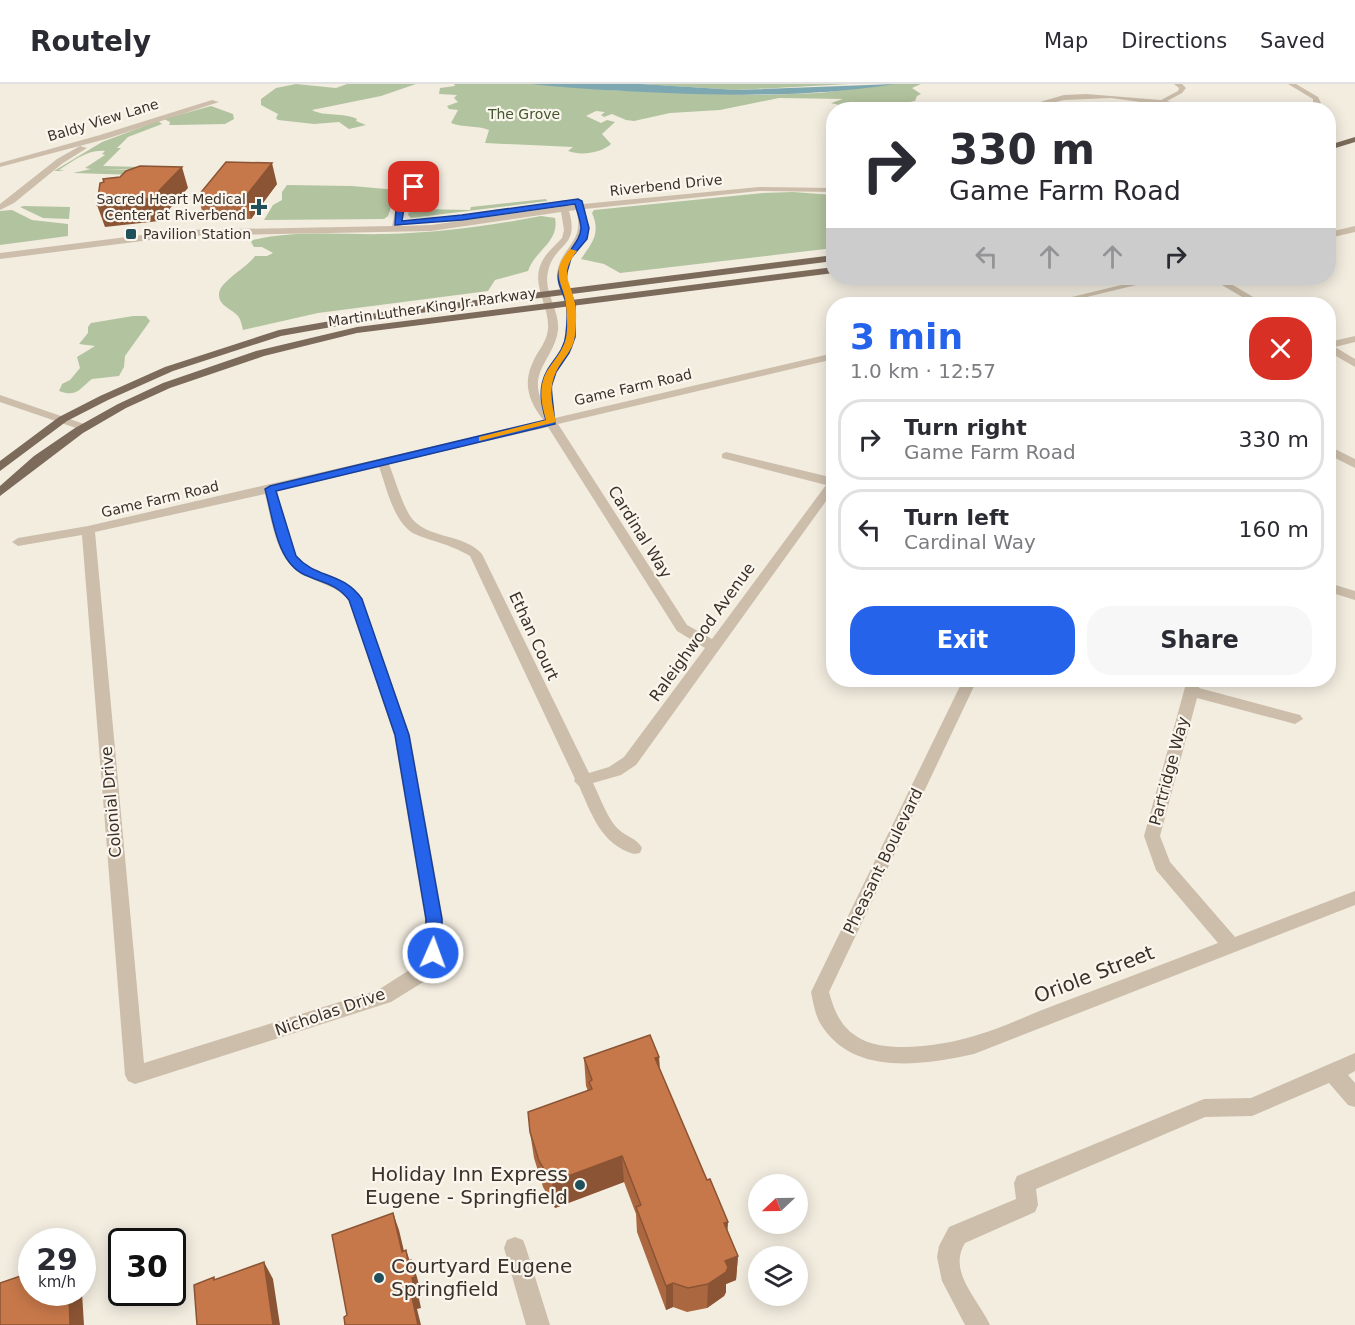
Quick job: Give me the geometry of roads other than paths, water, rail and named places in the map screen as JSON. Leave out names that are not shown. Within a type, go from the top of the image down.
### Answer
[{"type":"main road","points":[[1336,137],[1355,130]]},
{"type":"main road","points":[[1336,146],[1355,139]]},
{"type":"main road","name":"Martin Luther King Jr. Parkway","points":[[0,467],[63,419],[170,369],[279,333],[388,314],[826,259]]},
{"type":"main road","name":"Martin Luther King Jr. Parkway","points":[[0,492],[17,476],[83,427],[136,398],[222,363],[289,344],[357,330],[826,271]]},
{"type":"street","points":[[1164,100],[1180,92],[1183,88],[1177,84]]},
{"type":"street","points":[[1294,84],[1316,98],[1317,102]]},
{"type":"street","points":[[1040,102],[1053,97],[1092,93],[1139,96],[1170,102]]},
{"type":"street","name":"Baldy View Lane","points":[[1,164],[103,137],[215,102]]},
{"type":"street","points":[[0,207],[11,201],[60,161],[103,137]]},
{"type":"street","name":"Riverbend Drive","points":[[0,256],[182,233],[397,226],[755,184],[826,185]]},
{"type":"street","points":[[397,226],[400,208],[414,187]]},
{"type":"street","name":"Riverbend Drive","points":[[579,204],[759,189],[826,189]]},
{"type":"street","name":"Cardinal Way","points":[[551,422],[546,402],[546,387],[551,372],[565,353],[570,337],[571,304],[561,280],[567,258],[583,239],[585,228],[579,204]]},
{"type":"street","name":"Cardinal Way","points":[[564,206],[570,231],[566,239],[545,262],[542,274],[544,294],[554,322],[552,340],[531,375],[531,392],[537,405],[551,422],[681,628],[713,646]]},
{"type":"street","name":"Riverbend Drive","points":[[0,250],[157,228],[397,226]]},
{"type":"street","points":[[1336,233],[1355,229]]},
{"type":"street","points":[[1093,297],[1135,285]]},
{"type":"street","points":[[1227,285],[1248,297]]},
{"type":"street","points":[[1336,344],[1355,339]]},
{"type":"street","points":[[1336,351],[1355,363]]},
{"type":"street","name":"Game Farm Road","points":[[18,542],[88,530],[270,489],[826,358]]},
{"type":"street","points":[[0,398],[83,427]]},
{"type":"street","points":[[1336,454],[1355,464]]},
{"type":"street","points":[[726,456],[826,480]]},
{"type":"street","name":"Ethan Court","points":[[383,463],[406,521],[419,532],[455,542],[475,554],[582,781],[607,828],[617,839],[634,848]]},
{"type":"street","name":"Nicholas Drive","points":[[135,1075],[384,996],[418,975],[433,953],[434,919],[402,735],[355,599],[341,585],[299,567],[290,556],[270,489]]},
{"type":"street","name":"Raleighwood Avenue","points":[[582,781],[615,771],[630,761],[826,492]]},
{"type":"street","name":"Colonial Drive","points":[[88,530],[135,1075]]},
{"type":"street","points":[[1336,589],[1355,596]]},
{"type":"street","name":"Pheasant Boulevard","points":[[845,1041],[826,1017],[822,1009],[820,992],[967,687]]},
{"type":"street","name":"Partridge Way","points":[[1192,687],[1152,836],[1162,865],[1231,945]]},
{"type":"street","points":[[1199,687],[1295,719]]},
{"type":"street","name":"Oriole Street","points":[[845,1041],[869,1053],[900,1056],[937,1054],[964,1047],[1355,898]]},
{"type":"street","points":[[978,1325],[950,1275],[947,1259],[949,1244],[957,1235],[1027,1205],[1025,1183],[1204,1108],[1252,1107],[1355,1062]]},
{"type":"street","points":[[1332,1071],[1355,1098]]},
{"type":"street","points":[[515,1248],[538,1325]]},
{"type":"water","points":[[531,84],[641,84],[737,90],[895,84],[839,91],[753,95],[582,89]]},
{"type":"place","name":"Sacred Heart Medical Center at Riverbend","points":[[259,207]]},
{"type":"place","name":"Pavilion Station","points":[[131,234]]},
{"type":"place","name":"Holiday Inn Express Eugene - Springfield","points":[[580,1185]]},
{"type":"place","name":"Courtyard Eugene Springfield","points":[[379,1278]]},
{"type":"park label","name":"The Grove","points":[[524,114]]}]
